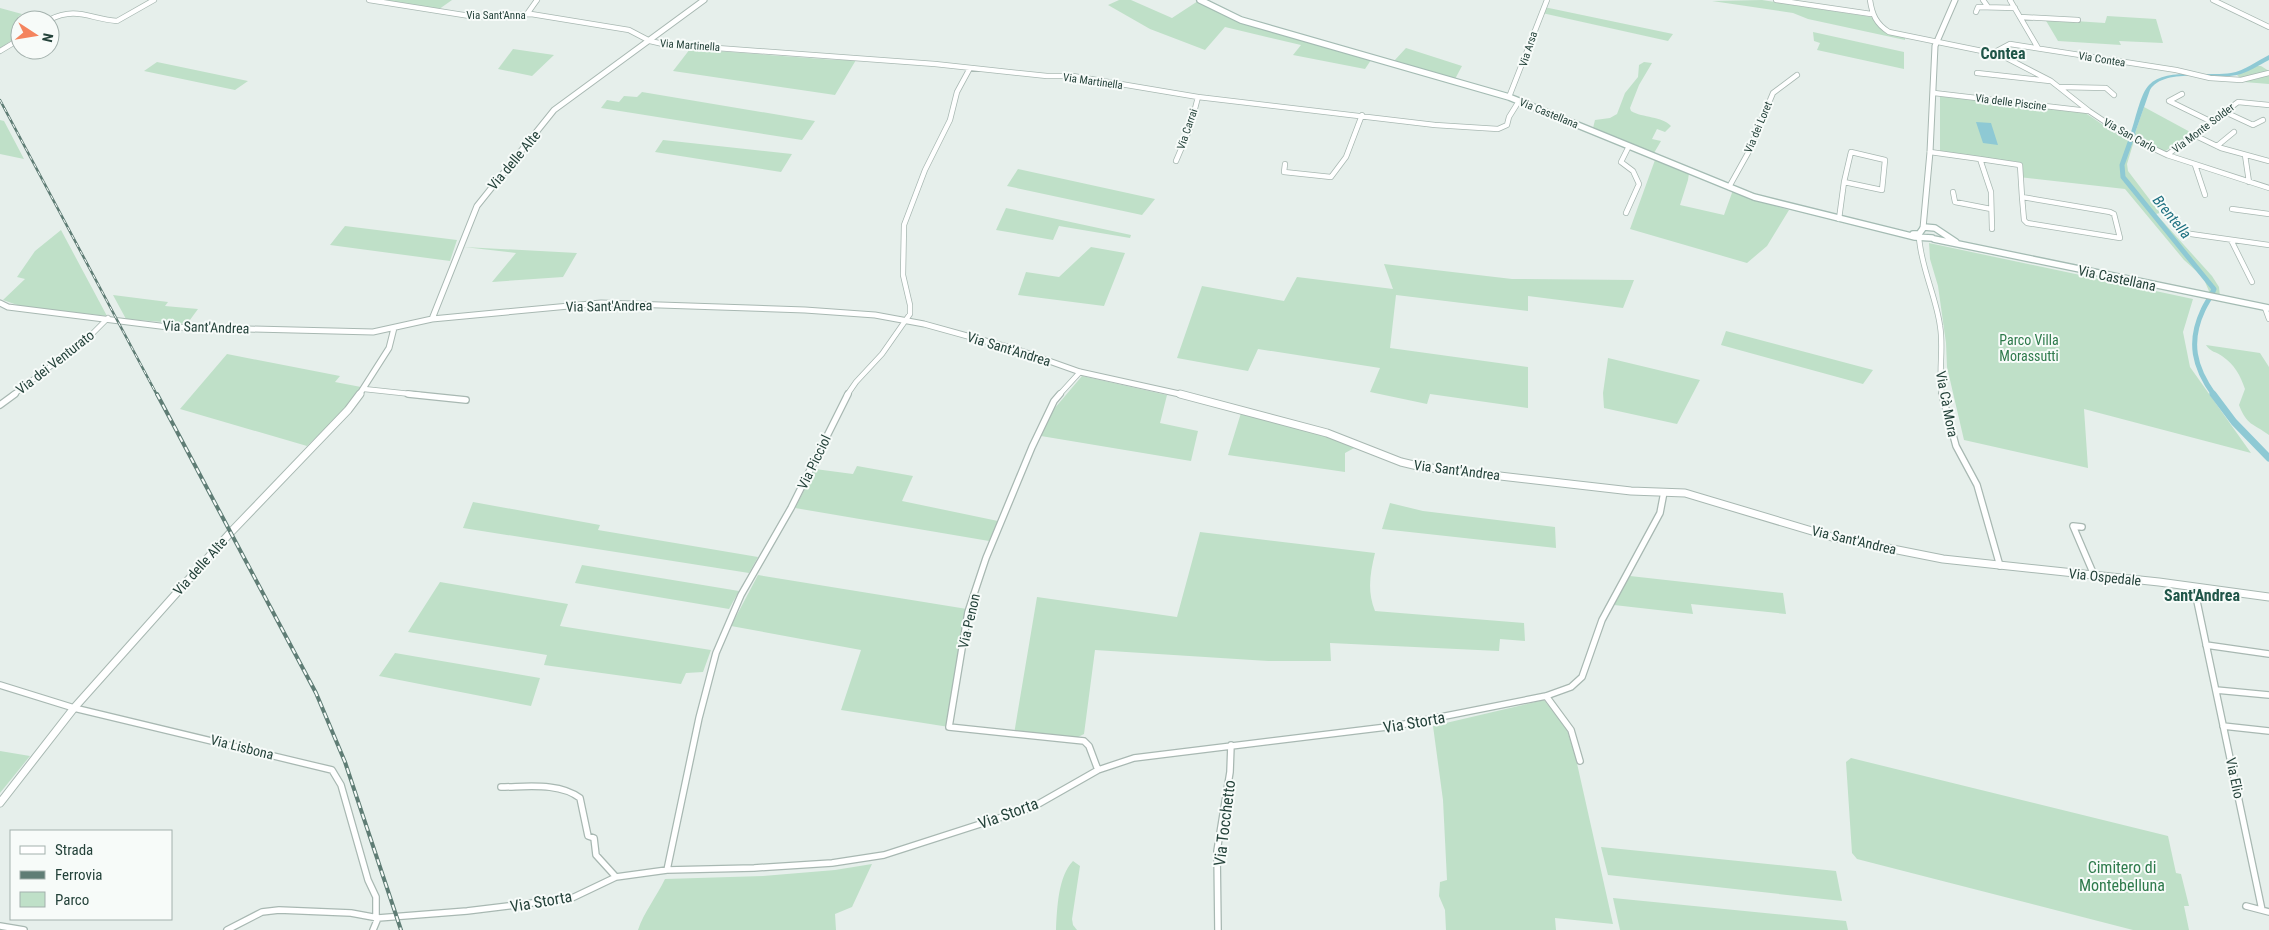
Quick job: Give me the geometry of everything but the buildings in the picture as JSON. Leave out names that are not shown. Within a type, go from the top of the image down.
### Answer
[{"type":"main road","name":"Via Castellana","points":[[1200,0],[1241,20],[1509,97],[1763,200],[1919,237],[1933,238],[2267,308]]},
{"type":"main road","name":"Via Castellana","points":[[1896,231],[1916,234],[1929,226],[1965,246]]},
{"type":"main road","points":[[1922,229],[1925,236],[1933,238],[1941,237],[1940,231]]},
{"type":"street","points":[[60,14],[70,11],[117,21],[154,0]]},
{"type":"street","name":"Via Sant'Anna","points":[[369,0],[476,17],[526,14],[629,30],[650,42]]},
{"type":"street","points":[[526,14],[537,0]]},
{"type":"street","name":"Via delle Alte","points":[[432,319],[477,206],[554,110],[650,42],[704,0]]},
{"type":"street","name":"Via Arsa","points":[[1509,97],[1522,68],[1539,15],[1547,0]]},
{"type":"street","points":[[1776,0],[1871,14],[1870,0]]},
{"type":"street","points":[[1922,229],[1930,152],[1936,42],[1955,0]]},
{"type":"street","points":[[1983,0],[1988,7]]},
{"type":"street","points":[[2010,0],[2038,48]]},
{"type":"street","points":[[2212,0],[2269,27]]},
{"type":"street","points":[[1976,12],[1978,7],[2015,8]]},
{"type":"street","name":"Via Contea","points":[[1871,14],[1881,29],[1895,34],[1995,52],[2008,44],[2198,76],[2241,80],[2269,73]]},
{"type":"street","points":[[2020,16],[2078,20]]},
{"type":"street","name":"Via Martinella","points":[[650,42],[1047,76],[1073,76],[1198,97],[1435,124],[1498,129],[1506,126],[1519,101]]},
{"type":"street","name":"Via San Carlo","points":[[1995,52],[2051,81],[2089,111],[2125,135],[2138,139],[2167,155],[2269,188]]},
{"type":"street","points":[[906,320],[910,305],[903,275],[904,225],[925,170],[950,120],[957,92],[970,68]]},
{"type":"street","points":[[1977,72],[2051,81]]},
{"type":"street","name":"Via dei Loret","points":[[1729,187],[1748,153],[1773,93],[1797,75]]},
{"type":"street","points":[[2059,88],[2106,88],[2114,95]]},
{"type":"street","name":"Via delle Piscine","points":[[1934,93],[2089,111]]},
{"type":"street","points":[[2182,94],[2169,101],[2212,122]]},
{"type":"street","name":"Via Carrai","points":[[1176,161],[1190,128],[1198,97]]},
{"type":"street","name":"Via Monte Solder","points":[[2167,155],[2240,102],[2269,105]]},
{"type":"street","points":[[2225,112],[2253,125],[2262,120]]},
{"type":"street","points":[[1285,164],[1284,172],[1331,177],[1341,166],[1354,141],[1362,115]]},
{"type":"street","points":[[2217,146],[2234,132]]},
{"type":"street","points":[[2194,134],[2217,146],[2269,161]]},
{"type":"street","points":[[1626,213],[1639,184],[1636,176],[1628,166],[1620,162],[1629,146]]},
{"type":"street","points":[[1839,218],[1844,182],[1851,152],[1885,160],[1882,190],[1844,182]]},
{"type":"street","points":[[1930,152],[2015,163],[2020,166],[2022,196],[2024,220],[2029,224],[2120,238],[2114,214],[2110,212],[2022,196]]},
{"type":"street","points":[[2245,155],[2249,182]]},
{"type":"street","points":[[1980,159],[1991,192],[1992,229]]},
{"type":"street","points":[[2195,165],[2205,195]]},
{"type":"street","points":[[1953,192],[1955,202],[1991,209]]},
{"type":"street","points":[[2232,209],[2269,214]]},
{"type":"street","points":[[1925,214],[1940,231]]},
{"type":"street","points":[[2184,233],[2269,245]]},
{"type":"street","name":"Via Cà Mora","points":[[1919,237],[1920,253],[1937,308],[1940,329],[1939,378],[1946,417],[1956,446],[1977,484],[2000,566]]},
{"type":"street","points":[[2231,240],[2252,282]]},
{"type":"street","name":"Via Sant'Andrea","points":[[0,303],[8,307],[109,318],[168,327],[374,332],[432,319],[601,304],[806,310],[875,315],[906,320],[1018,350],[1080,372],[1173,392],[1327,433],[1400,462],[1422,467],[1631,491],[1685,493],[1832,537],[1943,559],[2000,566]]},
{"type":"street","points":[[2267,308],[2269,319]]},
{"type":"street","name":"Via dei Venturato","points":[[0,405],[90,336],[109,318]]},
{"type":"street","name":"Via Picciol","points":[[667,870],[699,718],[716,653],[741,595],[791,508],[845,398],[856,382],[882,354],[906,320]]},
{"type":"street","name":"Via delle Alte","points":[[0,803],[74,708],[237,526],[348,410],[364,389],[389,348],[394,328]]},
{"type":"street","name":"Via Penon","points":[[1080,372],[1054,401],[1032,447],[986,558],[968,612],[949,727],[1084,741],[1089,746],[1098,770]]},
{"type":"street","points":[[364,389],[466,400]]},
{"type":"street","name":"Via Storta","points":[[227,930],[262,912],[278,910],[351,913],[377,917],[467,911],[572,898],[616,877],[667,870],[754,868],[832,863],[884,855],[1033,807],[1098,770],[1134,758],[1395,726],[1546,696],[1571,687],[1582,677],[1602,620],[1660,513],[1664,492]]},
{"type":"street","points":[[2082,527],[2073,526],[2094,575]]},
{"type":"street","name":"Via Ospedale","points":[[2000,566],[2094,575],[2269,597]]},
{"type":"street","name":"Via Elio","points":[[2194,587],[2266,911]]},
{"type":"street","points":[[2206,646],[2269,654]]},
{"type":"street","name":"Via Lisbona","points":[[0,685],[74,708],[332,770],[338,776],[353,822],[368,880],[376,897],[377,917]]},
{"type":"street","points":[[2216,690],[2269,695]]},
{"type":"street","points":[[1546,696],[1571,730],[1580,761]]},
{"type":"street","points":[[2224,726],[2269,731]]},
{"type":"street","name":"Via Tocchetto","points":[[1218,930],[1217,851],[1230,772],[1231,746]]},
{"type":"street","points":[[501,787],[555,788],[577,794],[580,798],[588,836],[594,838],[596,854],[616,877]]},
{"type":"street","points":[[2246,906],[2266,911]]},
{"type":"street","points":[[372,930],[377,917]]},
{"type":"street","points":[[0,926],[24,930]]},
{"type":"green space","points":[[389,0],[452,0],[435,12],[385,2]]},
{"type":"green space","points":[[1119,0],[1131,0],[1172,18],[1198,1],[1239,21],[1371,60],[1365,69],[1293,55],[1301,45],[1225,27],[1205,50],[1150,29],[1108,5]]},
{"type":"green space","points":[[1762,0],[1871,17],[1884,31],[1905,37],[1905,40],[1808,19],[1793,13],[1712,1]]},
{"type":"green space","points":[[1544,7],[1673,34],[1668,41],[1542,13]]},
{"type":"green space","points":[[0,8],[10,11],[10,42],[0,48]]},
{"type":"green space","points":[[2107,16],[2156,19],[2163,43],[2119,41],[2121,45],[2058,41],[2045,19],[2105,23]]},
{"type":"green space","points":[[1813,32],[1904,52],[1904,69],[1817,50],[1820,43],[1814,41]]},
{"type":"green space","points":[[1406,48],[1462,66],[1455,79],[1394,61]]},
{"type":"green space","points":[[513,49],[554,55],[532,76],[498,69]]},
{"type":"green space","points":[[690,49],[856,60],[835,95],[673,71]]},
{"type":"green space","points":[[157,62],[248,81],[235,90],[144,71]]},
{"type":"green space","points":[[1644,62],[1652,63],[1639,85],[1630,108],[1631,111],[1663,120],[1671,126],[1665,132],[1657,129],[1652,139],[1661,141],[1654,153],[1593,128],[1595,120],[1610,118],[1617,114],[1625,93],[1638,77],[1639,65]]},
{"type":"green space","points":[[2261,66],[2269,71],[2269,84],[2244,82],[2237,75]]},
{"type":"green space","points":[[642,92],[815,121],[802,140],[601,108],[607,100],[619,102],[624,96],[637,97]]},
{"type":"green space","points":[[1940,95],[2084,112],[2115,133],[2134,141],[2127,164],[2128,171],[2160,213],[2156,214],[2212,276],[2219,287],[2220,297],[2211,296],[2203,277],[2184,260],[2125,189],[2019,177],[2018,162],[1940,152]]},
{"type":"green space","points":[[2144,107],[2192,133],[2164,152],[2134,136]]},
{"type":"green space","points":[[0,120],[4,121],[24,159],[0,154]]},
{"type":"green space","points":[[663,140],[792,154],[781,172],[655,152]]},
{"type":"green space","points":[[1655,160],[1689,173],[1680,205],[1724,215],[1733,190],[1748,198],[1789,210],[1767,246],[1747,263],[1630,229]]},
{"type":"green space","points":[[1018,169],[1155,199],[1142,215],[1007,186]]},
{"type":"green space","points":[[1006,208],[1131,235],[1130,238],[1059,226],[1053,240],[996,230]]},
{"type":"green space","points":[[345,226],[457,240],[450,261],[330,245]]},
{"type":"green space","points":[[61,230],[107,316],[23,307],[3,300],[25,279],[17,277],[35,251]]},
{"type":"green space","name":"Parco Villa Morassutti","points":[[1929,243],[2193,299],[2183,332],[2190,367],[2251,453],[2084,409],[2088,468],[1964,440],[1947,367],[1946,343],[1938,286],[1930,259]]},
{"type":"green space","points":[[464,247],[577,253],[563,277],[492,282],[516,253]]},
{"type":"green space","points":[[1091,247],[1125,253],[1104,306],[1018,295],[1026,272],[1059,277]]},
{"type":"green space","points":[[1384,264],[1512,279],[1634,280],[1623,308],[1528,296],[1528,311],[1396,295],[1390,348],[1528,367],[1528,408],[1430,394],[1427,404],[1370,392],[1380,368],[1258,349],[1248,371],[1177,358],[1202,286],[1284,301],[1297,277],[1393,289]]},
{"type":"green space","points":[[113,295],[168,302],[165,306],[198,309],[187,324],[126,319]]},
{"type":"green space","points":[[1726,331],[1873,370],[1863,384],[1721,345]]},
{"type":"green space","points":[[2206,345],[2260,353],[2269,367],[2269,435],[2248,421],[2242,412],[2239,405],[2245,389],[2236,371],[2227,359],[2209,349]]},
{"type":"green space","points":[[227,354],[340,376],[335,382],[361,387],[339,415],[307,446],[180,409]]},
{"type":"green space","points":[[1608,358],[1700,380],[1677,424],[1604,408],[1603,393]]},
{"type":"green space","points":[[1082,376],[1167,395],[1160,423],[1198,431],[1191,461],[1041,436],[1054,409]]},
{"type":"green space","points":[[1241,413],[1325,435],[1356,447],[1345,453],[1345,472],[1228,455]]},
{"type":"green space","points":[[857,466],[913,476],[902,501],[998,521],[989,541],[795,508],[815,469],[853,474]]},
{"type":"green space","points":[[473,502],[600,525],[598,530],[758,557],[749,573],[463,528]]},
{"type":"green space","points":[[1390,503],[1423,511],[1555,527],[1556,548],[1382,529]]},
{"type":"green space","points":[[1200,532],[1375,553],[1370,582],[1372,604],[1375,611],[1524,623],[1525,641],[1500,639],[1499,651],[1330,643],[1331,661],[1268,661],[1095,650],[1084,734],[1074,739],[1014,734],[1037,597],[1177,617]]},
{"type":"green space","points":[[582,565],[739,591],[729,609],[575,583]]},
{"type":"green space","points":[[758,575],[967,609],[949,727],[841,710],[861,650],[731,626]]},
{"type":"green space","points":[[1630,576],[1783,593],[1786,614],[1691,604],[1693,614],[1614,605]]},
{"type":"green space","points":[[440,582],[568,604],[560,626],[711,650],[703,672],[686,673],[681,684],[544,665],[547,655],[408,632]]},
{"type":"green space","points":[[395,653],[540,678],[531,706],[379,676]]},
{"type":"green space","points":[[1544,700],[1567,730],[1576,759],[1613,924],[1555,918],[1556,930],[1446,930],[1445,910],[1439,896],[1440,882],[1447,880],[1443,800],[1433,726]]},
{"type":"green space","points":[[0,751],[30,756],[0,793]]},
{"type":"green space","name":"Cimitero di Montebelluna","points":[[1851,758],[2168,836],[2176,873],[2181,874],[2189,906],[2184,906],[2189,930],[2133,930],[1857,859],[1852,853],[1846,762]]},
{"type":"green space","points":[[1601,847],[1836,871],[1842,901],[1608,875]]},
{"type":"green space","points":[[1073,861],[1080,866],[1072,919],[1073,925],[1077,930],[1056,930],[1061,884],[1068,867]]},
{"type":"green space","points":[[872,864],[852,907],[835,914],[836,930],[638,930],[665,879],[763,876],[835,870]]},
{"type":"green space","points":[[1613,898],[1846,921],[1848,930],[1620,930]]},
{"type":"water","points":[[2269,55],[2269,60],[2237,75],[2177,76],[2157,83],[2150,90],[2134,136],[2130,135],[2143,95],[2149,85],[2156,79],[2176,74],[2222,74],[2236,72]]},
{"type":"water","points":[[1976,122],[1991,123],[1998,145],[1983,143]]},
{"type":"waterway","name":"Brentella","points":[[2133,134],[2122,165],[2123,177],[2214,289],[2198,322],[2195,344],[2198,364],[2207,385],[2214,395]]},
{"type":"waterway","name":"Brentella","points":[[2213,394],[2234,422],[2269,458]]},
{"type":"railway","points":[[0,100],[157,395]]},
{"type":"railway","points":[[157,394],[316,693],[345,762],[401,930]]},
{"type":"district","name":"Contea","points":[[2003,53]]},
{"type":"district","name":"Sant'Andrea","points":[[2202,595]]}]
